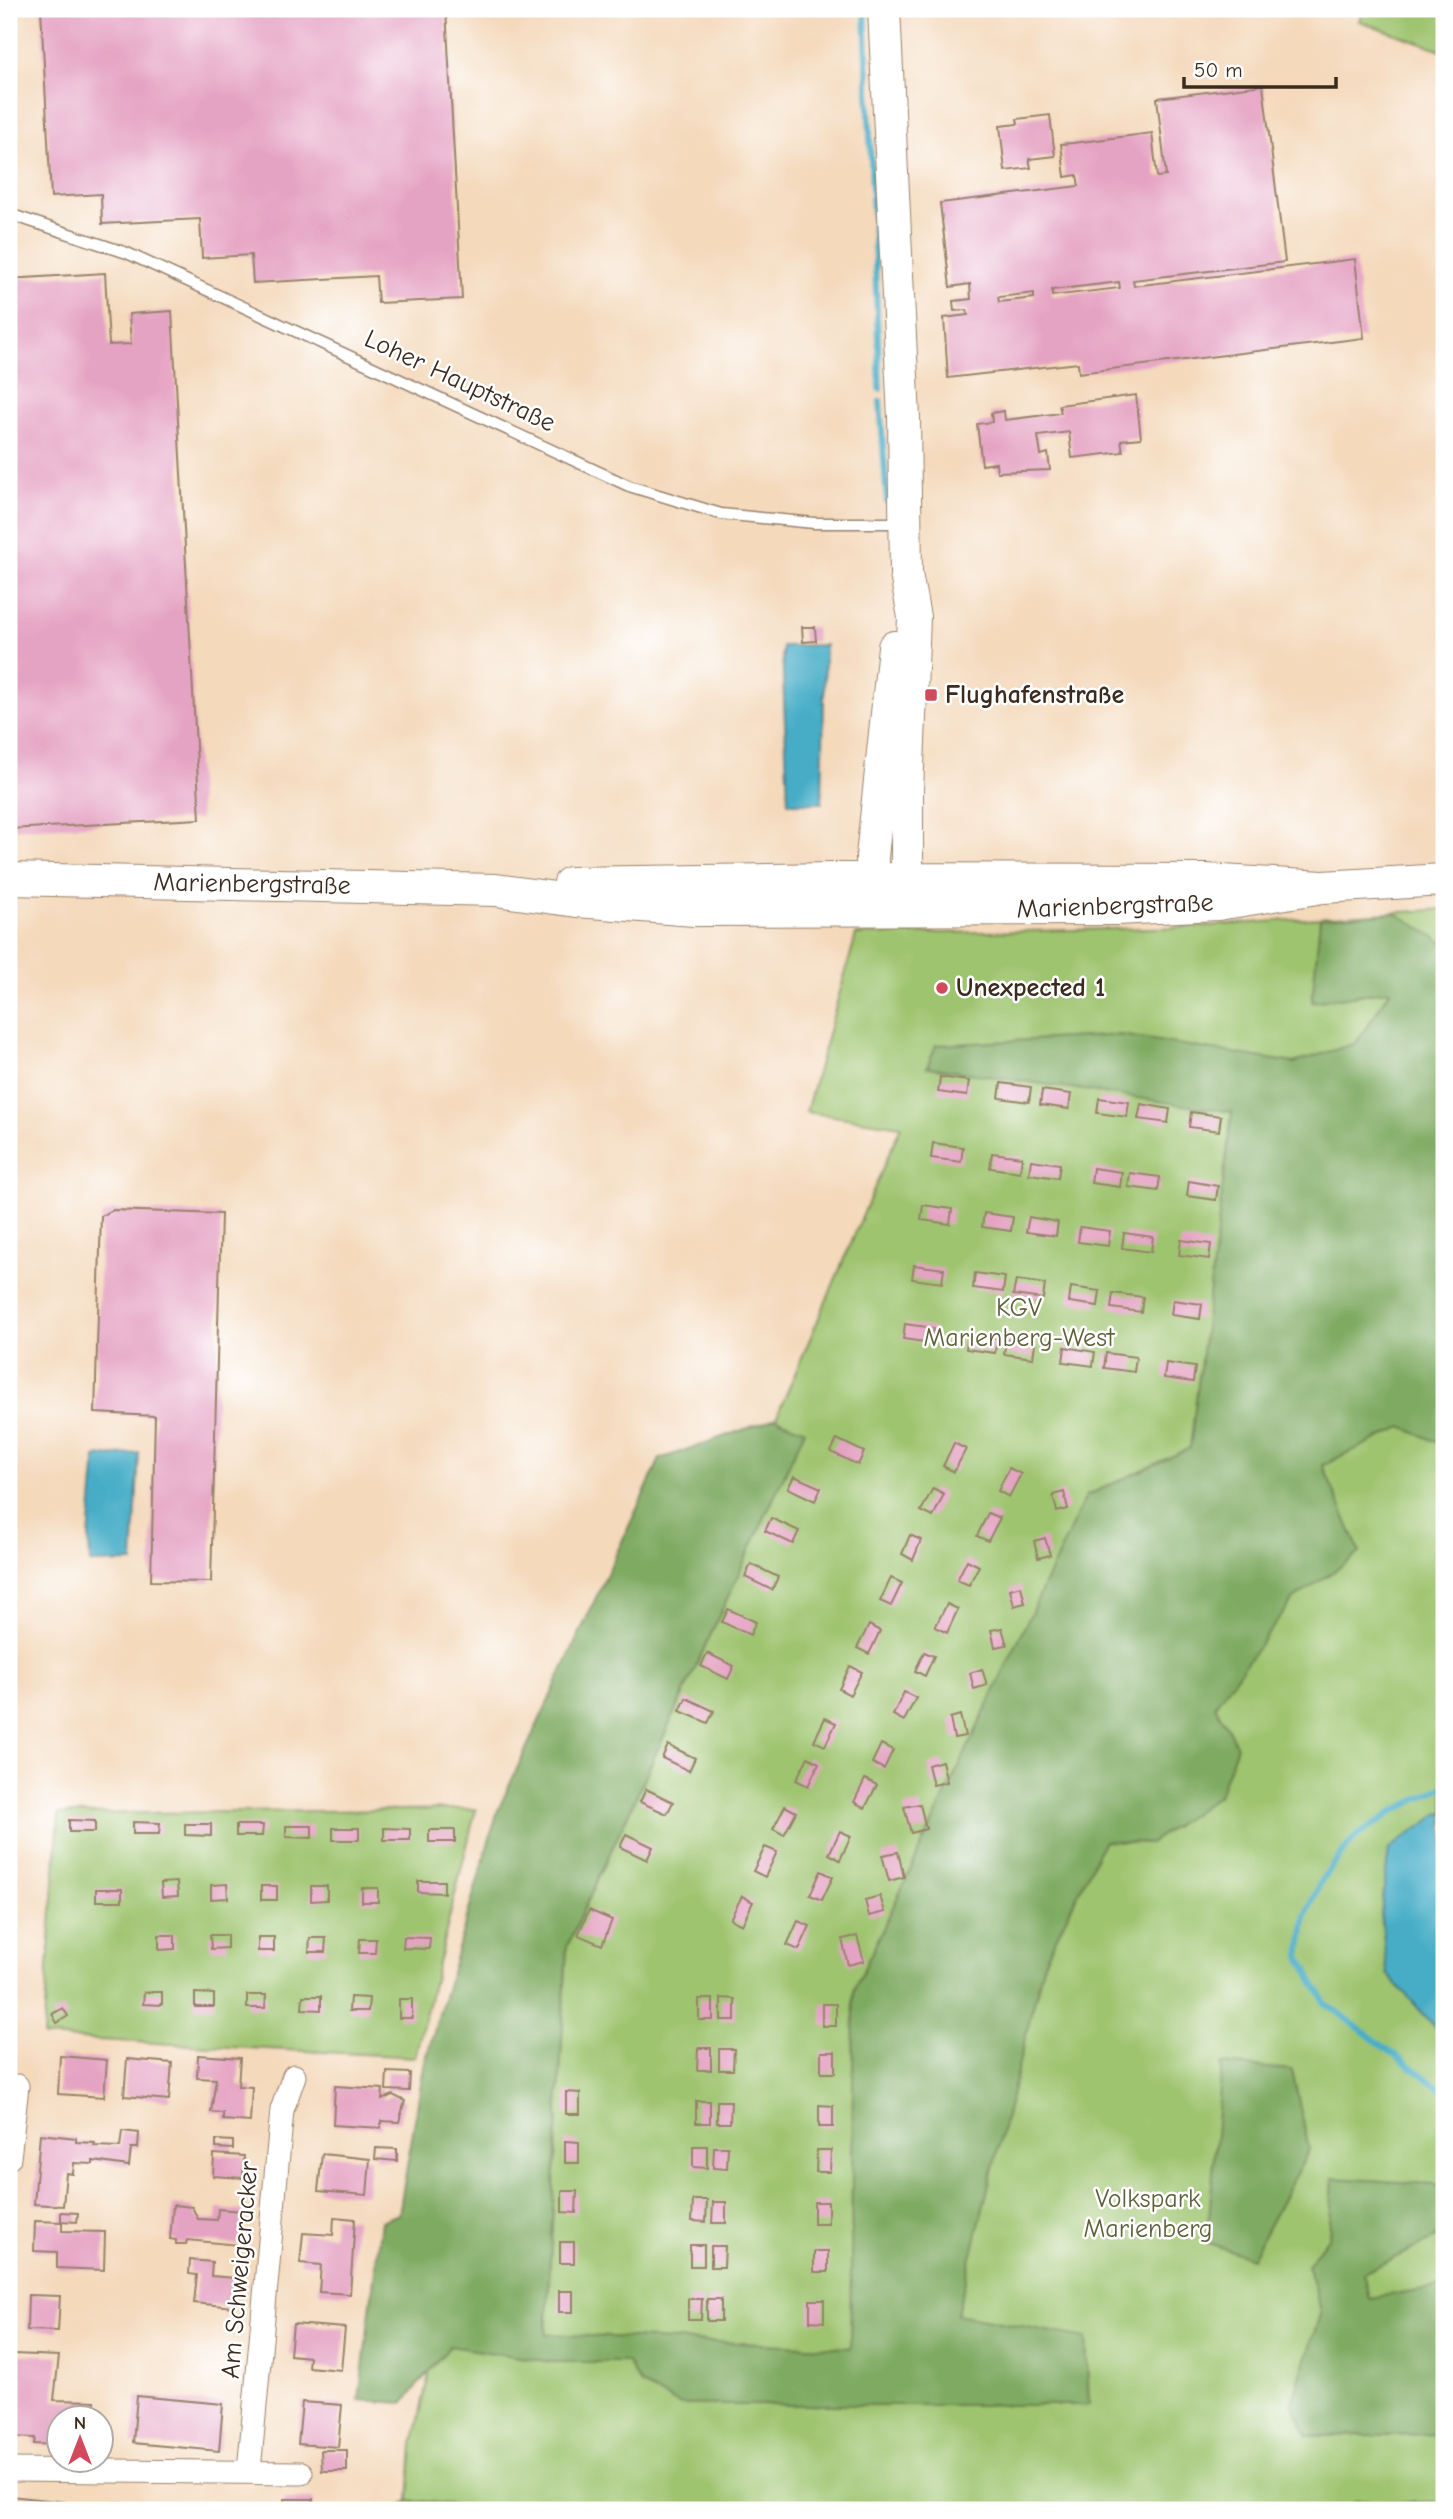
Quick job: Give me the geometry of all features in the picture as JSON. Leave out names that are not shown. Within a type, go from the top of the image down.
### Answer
[{"type":"main road","points":[[871,879],[897,617],[906,574],[907,523],[884,9]]},
{"type":"main road","points":[[897,900],[906,813],[914,617],[906,574]]},
{"type":"main road","name":"Marienbergstraße","points":[[9,879],[496,890],[577,901],[694,910],[1206,880],[1323,887],[1444,880]]},
{"type":"main road","name":"Marienbergstraße","points":[[496,890],[578,882],[871,879],[897,900]]},
{"type":"street","name":"Am Schweigeracker","points":[[249,2471],[282,2110],[294,2076]]},
{"type":"street","points":[[9,2158],[17,2086]]},
{"type":"street","points":[[9,2470],[301,2473]]},
{"type":"lane","name":"Loher Hauptstraße","points":[[9,214],[127,253],[629,486],[721,514],[814,523],[907,523]]},
{"type":"green space","points":[[1363,9],[1444,9],[1444,51],[1359,21]]},
{"type":"green space","name":"Volkspark Marienberg","points":[[1444,909],[1444,2510],[421,2510],[409,2500],[413,2444],[438,2335],[546,2334],[567,1946],[804,1431],[776,1418],[901,1126],[806,1112],[856,935],[1193,927]]},
{"type":"green space","points":[[1396,913],[1444,943],[1444,1445],[1402,1427],[1323,1465],[1360,1553],[1294,1599],[1215,1705],[1237,1746],[1219,1795],[1150,1843],[1104,1841],[1044,1962],[957,2314],[1086,2338],[1089,2405],[681,2405],[641,2385],[627,2362],[551,2362],[450,2346],[403,2403],[359,2400],[381,2221],[399,2214],[424,2066],[498,1810],[660,1459],[776,1418],[805,1430],[567,1946],[546,2334],[850,2348],[854,1990],[1086,1496],[1190,1448],[1232,1112],[927,1067],[936,1045],[1121,1035],[1294,1063],[1356,1043],[1391,990],[1312,1002],[1320,918]]},
{"type":"green space","points":[[476,1809],[415,2057],[43,2037],[59,1814]]},
{"type":"green space","points":[[1222,2064],[1292,2070],[1309,2149],[1252,2258],[1207,2242]]},
{"type":"green space","points":[[1333,2178],[1435,2184],[1444,2196],[1444,2234],[1363,2273],[1369,2298],[1444,2286],[1444,2434],[1308,2436],[1292,2403],[1321,2311],[1307,2265],[1329,2236]]},
{"type":"green space","points":[[409,2500],[501,2510],[397,2510]]},
{"type":"green space","points":[[1355,2501],[1444,2503],[1444,2510],[1350,2510]]},
{"type":"water","points":[[825,645],[822,803],[788,803],[782,646]]},
{"type":"water","points":[[139,1453],[133,1562],[90,1563],[89,1537],[96,1457]]},
{"type":"water","points":[[1440,1813],[1444,1814],[1444,2037],[1387,1973],[1381,1913],[1389,1849]]},
{"type":"building","points":[[41,9],[446,9],[462,299],[378,303],[376,276],[253,283],[251,255],[202,258],[200,219],[102,224],[101,194],[51,197]]},
{"type":"building","points":[[1263,85],[1285,262],[1133,280],[1134,286],[1355,259],[1364,338],[1079,373],[1078,363],[948,378],[944,318],[968,315],[967,310],[954,311],[953,301],[971,299],[970,284],[950,287],[940,203],[1079,186],[1077,175],[1065,177],[1061,144],[1152,133],[1157,177],[1166,176],[1157,98]],"holes":[[[1119,282],[1120,288],[1052,296],[1052,290]],[[1034,293],[1034,298],[999,302],[998,297]]]},
{"type":"building","points":[[1050,115],[1055,156],[1029,159],[1031,168],[1005,171],[1000,126],[1018,124],[1017,119]]},
{"type":"building","points":[[105,273],[109,345],[131,344],[129,314],[172,311],[200,819],[9,829],[9,279]]},
{"type":"building","points":[[1136,395],[1141,438],[1121,440],[1123,452],[1072,458],[1069,432],[1038,436],[1041,455],[1048,453],[1050,470],[997,472],[996,463],[982,465],[977,424],[992,422],[991,413],[1004,411],[1005,420],[1061,413],[1059,405]]},
{"type":"building","points":[[802,627],[815,627],[816,641],[803,642]]},
{"type":"building","points":[[940,1077],[969,1081],[967,1096],[938,1092]]},
{"type":"building","points":[[1001,1083],[1031,1087],[1029,1102],[999,1098]]},
{"type":"building","points":[[1042,1090],[1071,1094],[1069,1109],[1040,1105]]},
{"type":"building","points":[[1099,1098],[1129,1102],[1127,1117],[1097,1113]]},
{"type":"building","points":[[1141,1104],[1170,1109],[1168,1123],[1138,1119]]},
{"type":"building","points":[[1191,1112],[1221,1116],[1219,1131],[1189,1127]]},
{"type":"building","points":[[933,1143],[963,1147],[961,1162],[931,1158]]},
{"type":"building","points":[[992,1153],[1022,1157],[1020,1172],[990,1168]]},
{"type":"building","points":[[1031,1160],[1060,1164],[1058,1178],[1029,1174]]},
{"type":"building","points":[[1093,1168],[1122,1172],[1120,1187],[1091,1183]]},
{"type":"building","points":[[1130,1173],[1160,1177],[1158,1191],[1128,1187]]},
{"type":"building","points":[[1189,1181],[1218,1186],[1216,1200],[1187,1196]]},
{"type":"building","points":[[923,1205],[952,1209],[950,1224],[921,1220]]},
{"type":"building","points":[[113,1210],[221,1214],[211,1582],[151,1581],[155,1416],[95,1413],[101,1216]]},
{"type":"building","points":[[984,1213],[1013,1217],[1011,1231],[982,1227]]},
{"type":"building","points":[[1029,1217],[1058,1222],[1056,1236],[1026,1232]]},
{"type":"building","points":[[1080,1227],[1110,1231],[1108,1246],[1078,1242]]},
{"type":"building","points":[[1124,1233],[1153,1237],[1151,1252],[1122,1248]]},
{"type":"building","points":[[1181,1240],[1211,1244],[1209,1259],[1179,1255]]},
{"type":"building","points":[[914,1265],[944,1269],[942,1283],[912,1279]]},
{"type":"building","points":[[975,1273],[1005,1277],[1003,1292],[973,1288]]},
{"type":"building","points":[[1016,1280],[1045,1284],[1043,1299],[1013,1295]]},
{"type":"building","points":[[1071,1287],[1100,1291],[1098,1306],[1069,1302]]},
{"type":"building","points":[[1113,1293],[1143,1297],[1141,1312],[1111,1308]]},
{"type":"building","points":[[1173,1300],[1202,1304],[1200,1319],[1171,1315]]},
{"type":"building","points":[[905,1324],[934,1328],[932,1343],[903,1339]]},
{"type":"building","points":[[968,1334],[997,1338],[995,1353],[966,1349]]},
{"type":"building","points":[[1006,1339],[1035,1343],[1033,1358],[1004,1354]]},
{"type":"building","points":[[1065,1347],[1095,1352],[1093,1366],[1063,1362]]},
{"type":"building","points":[[1106,1353],[1136,1357],[1134,1372],[1104,1368]]},
{"type":"building","points":[[1166,1363],[1195,1367],[1193,1382],[1164,1378]]},
{"type":"building","points":[[837,1439],[864,1452],[858,1465],[831,1452]]},
{"type":"building","points":[[954,1443],[966,1449],[954,1472],[943,1466]]},
{"type":"building","points":[[1009,1468],[1021,1474],[1009,1497],[998,1491]]},
{"type":"building","points":[[794,1476],[821,1488],[815,1501],[788,1488]]},
{"type":"building","points":[[933,1488],[944,1494],[933,1517],[921,1511]]},
{"type":"building","points":[[1064,1492],[1068,1509],[1057,1512],[1053,1495]]},
{"type":"building","points":[[988,1513],[1000,1518],[988,1541],[977,1536]]},
{"type":"building","points":[[771,1518],[799,1531],[793,1544],[765,1531]]},
{"type":"building","points":[[910,1535],[921,1540],[913,1560],[902,1554]]},
{"type":"building","points":[[1045,1538],[1050,1555],[1038,1558],[1034,1541]]},
{"type":"building","points":[[967,1560],[979,1566],[969,1585],[957,1580]]},
{"type":"building","points":[[751,1564],[778,1577],[772,1590],[745,1577]]},
{"type":"building","points":[[891,1578],[902,1583],[891,1606],[880,1601]]},
{"type":"building","points":[[1021,1586],[1025,1603],[1014,1606],[1010,1589]]},
{"type":"building","points":[[947,1604],[958,1609],[947,1633],[935,1627]]},
{"type":"building","points":[[728,1609],[756,1622],[750,1635],[722,1622]]},
{"type":"building","points":[[869,1625],[880,1631],[869,1654],[857,1648]]},
{"type":"building","points":[[1002,1628],[1007,1645],[995,1647],[991,1630]]},
{"type":"building","points":[[924,1652],[934,1656],[925,1676],[915,1671]]},
{"type":"building","points":[[707,1653],[734,1666],[728,1679],[701,1666]]},
{"type":"building","points":[[850,1666],[862,1672],[850,1695],[839,1689]]},
{"type":"building","points":[[982,1669],[987,1685],[974,1689],[970,1673]]},
{"type":"building","points":[[904,1692],[916,1698],[904,1721],[893,1715]]},
{"type":"building","points":[[686,1698],[714,1711],[708,1723],[680,1711]]},
{"type":"building","points":[[960,1715],[965,1736],[954,1738],[950,1718]]},
{"type":"building","points":[[825,1718],[836,1723],[825,1746],[814,1741]]},
{"type":"building","points":[[881,1744],[893,1750],[884,1769],[872,1763]]},
{"type":"building","points":[[668,1745],[695,1758],[689,1771],[662,1758]]},
{"type":"building","points":[[808,1757],[819,1763],[808,1786],[796,1780]]},
{"type":"building","points":[[942,1761],[947,1782],[933,1785],[928,1765]]},
{"type":"building","points":[[865,1779],[877,1785],[865,1808],[854,1802]]},
{"type":"building","points":[[646,1789],[673,1802],[667,1814],[640,1802]]},
{"type":"building","points":[[920,1804],[926,1829],[911,1833],[904,1807]]},
{"type":"building","points":[[785,1806],[796,1812],[784,1835],[773,1829]]},
{"type":"building","points":[[69,1820],[95,1821],[95,1832],[69,1832]]},
{"type":"building","points":[[133,1822],[160,1823],[159,1834],[133,1834]]},
{"type":"building","points":[[185,1824],[211,1824],[211,1836],[185,1835]]},
{"type":"building","points":[[236,1825],[263,1825],[262,1836],[236,1836]]},
{"type":"building","points":[[286,1826],[312,1826],[312,1838],[286,1837]]},
{"type":"building","points":[[333,1828],[359,1828],[359,1840],[333,1840]]},
{"type":"building","points":[[384,1828],[410,1829],[410,1840],[384,1840]]},
{"type":"building","points":[[429,1830],[455,1830],[455,1842],[429,1842]]},
{"type":"building","points":[[840,1831],[851,1836],[840,1860],[829,1854]]},
{"type":"building","points":[[626,1834],[653,1847],[647,1860],[620,1847]]},
{"type":"building","points":[[765,1847],[777,1852],[765,1877],[753,1871]]},
{"type":"building","points":[[898,1852],[904,1877],[889,1881],[882,1855]]},
{"type":"building","points":[[821,1871],[833,1877],[822,1900],[810,1895]]},
{"type":"building","points":[[418,1881],[444,1881],[444,1893],[418,1892]]},
{"type":"building","points":[[177,1882],[178,1896],[162,1897],[161,1883]]},
{"type":"building","points":[[227,1884],[228,1898],[211,1899],[211,1885]]},
{"type":"building","points":[[261,1886],[277,1886],[277,1900],[261,1900]]},
{"type":"building","points":[[311,1886],[327,1886],[327,1900],[311,1901]]},
{"type":"building","points":[[362,1888],[378,1888],[378,1902],[362,1902]]},
{"type":"building","points":[[96,1889],[122,1889],[122,1901],[96,1901]]},
{"type":"building","points":[[742,1896],[753,1902],[742,1925],[730,1919]]},
{"type":"building","points":[[880,1896],[885,1912],[869,1916],[865,1900]]},
{"type":"building","points":[[589,1910],[612,1920],[602,1945],[578,1935]]},
{"type":"building","points":[[798,1921],[810,1926],[799,1950],[787,1945]]},
{"type":"building","points":[[159,1935],[175,1935],[175,1949],[159,1950]]},
{"type":"building","points":[[210,1935],[227,1935],[227,1948],[211,1949]]},
{"type":"building","points":[[857,1936],[864,1961],[848,1965],[842,1939]]},
{"type":"building","points":[[258,1937],[274,1937],[274,1951],[258,1951]]},
{"type":"building","points":[[404,1937],[430,1938],[429,1949],[403,1948]]},
{"type":"building","points":[[310,1938],[326,1938],[325,1952],[309,1952]]},
{"type":"building","points":[[360,1939],[376,1939],[375,1953],[359,1953]]},
{"type":"building","points":[[144,1992],[162,1992],[162,2005],[143,2004]]},
{"type":"building","points":[[195,1993],[214,1994],[214,2007],[195,2007]]},
{"type":"building","points":[[247,1995],[266,1995],[265,2008],[247,2008]]},
{"type":"building","points":[[303,1996],[321,1996],[321,2010],[302,2009]]},
{"type":"building","points":[[350,1997],[369,1998],[368,2011],[349,2011]]},
{"type":"building","points":[[721,1998],[735,1999],[735,2020],[721,2020]]},
{"type":"building","points":[[399,1999],[412,1999],[412,2018],[399,2018]]},
{"type":"building","points":[[699,1999],[713,1999],[713,2020],[699,2020]]},
{"type":"building","points":[[822,2004],[836,2004],[836,2026],[822,2026]]},
{"type":"building","points":[[63,2008],[68,2016],[57,2023],[52,2014]]},
{"type":"building","points":[[698,2048],[711,2048],[711,2070],[697,2070]]},
{"type":"building","points":[[719,2049],[734,2049],[733,2070],[719,2070]]},
{"type":"building","points":[[821,2052],[835,2052],[835,2073],[821,2073]]},
{"type":"building","points":[[198,2055],[240,2058],[238,2086],[252,2087],[250,2122],[223,2120],[223,2113],[211,2112],[216,2079],[197,2078]]},
{"type":"building","points":[[60,2056],[107,2060],[104,2097],[58,2094]]},
{"type":"building","points":[[127,2059],[172,2063],[169,2100],[124,2096]]},
{"type":"building","points":[[387,2072],[410,2073],[409,2091],[386,2090]]},
{"type":"building","points":[[335,2086],[383,2089],[382,2100],[393,2095],[405,2101],[399,2122],[381,2121],[381,2128],[333,2125]]},
{"type":"building","points":[[566,2092],[580,2093],[580,2114],[566,2114]]},
{"type":"building","points":[[696,2101],[710,2101],[710,2123],[696,2123]]},
{"type":"building","points":[[717,2101],[731,2101],[730,2123],[717,2123]]},
{"type":"building","points":[[819,2105],[833,2106],[833,2127],[819,2127]]},
{"type":"building","points":[[122,2131],[139,2133],[138,2148],[131,2148],[129,2166],[93,2161],[93,2164],[74,2163],[73,2174],[66,2173],[63,2206],[34,2204],[40,2134],[76,2138],[76,2142],[95,2143],[94,2146],[120,2147]]},
{"type":"building","points":[[216,2140],[233,2141],[233,2149],[216,2148]]},
{"type":"building","points":[[565,2141],[579,2142],[579,2163],[565,2163]]},
{"type":"building","points":[[693,2146],[707,2146],[707,2168],[693,2167]]},
{"type":"building","points":[[714,2147],[728,2147],[727,2169],[713,2168]]},
{"type":"building","points":[[376,2148],[397,2149],[397,2161],[375,2159]]},
{"type":"building","points":[[817,2150],[831,2150],[830,2172],[816,2172]]},
{"type":"building","points":[[214,2154],[244,2156],[243,2178],[213,2176]]},
{"type":"building","points":[[322,2154],[370,2159],[367,2195],[318,2191]]},
{"type":"building","points":[[562,2191],[577,2191],[576,2213],[562,2212]]},
{"type":"building","points":[[693,2200],[707,2200],[706,2222],[692,2221]]},
{"type":"building","points":[[713,2202],[726,2202],[726,2223],[712,2223]]},
{"type":"building","points":[[814,2202],[828,2202],[828,2224],[814,2224]]},
{"type":"building","points":[[173,2205],[192,2207],[198,2219],[217,2220],[218,2209],[242,2211],[239,2245],[187,2240],[186,2244],[176,2244],[176,2240],[170,2239]]},
{"type":"building","points":[[61,2212],[78,2213],[77,2222],[61,2221]]},
{"type":"building","points":[[334,2217],[355,2219],[350,2294],[319,2292],[321,2265],[300,2263],[303,2233],[333,2235]]},
{"type":"building","points":[[35,2221],[62,2222],[62,2231],[105,2232],[104,2270],[57,2268],[57,2252],[34,2251]]},
{"type":"building","points":[[560,2242],[574,2242],[574,2263],[560,2263]]},
{"type":"building","points":[[690,2245],[704,2245],[704,2266],[690,2266]]},
{"type":"building","points":[[711,2246],[725,2246],[724,2267],[711,2267]]},
{"type":"building","points":[[814,2251],[828,2251],[828,2272],[814,2272]]},
{"type":"building","points":[[190,2260],[212,2262],[211,2276],[235,2278],[233,2307],[194,2303],[197,2275],[189,2274]]},
{"type":"building","points":[[559,2291],[573,2291],[573,2312],[559,2312]]},
{"type":"building","points":[[28,2295],[60,2296],[58,2331],[27,2330]]},
{"type":"building","points":[[688,2299],[702,2299],[701,2320],[688,2320]]},
{"type":"building","points":[[707,2299],[721,2299],[721,2321],[707,2321]]},
{"type":"building","points":[[810,2300],[824,2300],[824,2322],[810,2321]]},
{"type":"building","points":[[293,2324],[345,2328],[341,2370],[308,2367],[309,2357],[290,2355]]},
{"type":"building","points":[[14,2354],[59,2356],[54,2400],[95,2401],[95,2404],[46,2404],[46,2444],[34,2444],[35,2438],[12,2437],[13,2398],[18,2399],[18,2390],[13,2389]]},
{"type":"building","points":[[137,2396],[223,2404],[219,2451],[133,2443]]},
{"type":"building","points":[[302,2402],[342,2405],[338,2447],[298,2444]]},
{"type":"building","points":[[321,2450],[347,2450],[347,2471],[322,2471]]},
{"type":"building","points":[[10,2496],[66,2502],[66,2505],[80,2506],[80,2510],[9,2510]]},
{"type":"building","points":[[284,2499],[313,2499],[313,2510],[284,2510]]},
{"type":"building","points":[[122,2502],[122,2510],[93,2510],[93,2503]]},
{"type":"building","points":[[153,2506],[211,2507],[211,2510],[153,2510]]},
{"type":"waterway","points":[[865,9],[880,389]]},
{"type":"waterway","points":[[880,401],[887,502]]},
{"type":"waterway","points":[[1444,1786],[1394,1811],[1354,1838],[1322,1879],[1306,1915],[1300,1957],[1325,2003],[1444,2091]]},
{"type":"place","name":"Flughafenstraße","points":[[931,695]]},
{"type":"place","name":"Unexpected 1","points":[[942,988]]},
{"type":"park label","name":"KGV Marienberg-West","points":[[1019,1323]]}]
